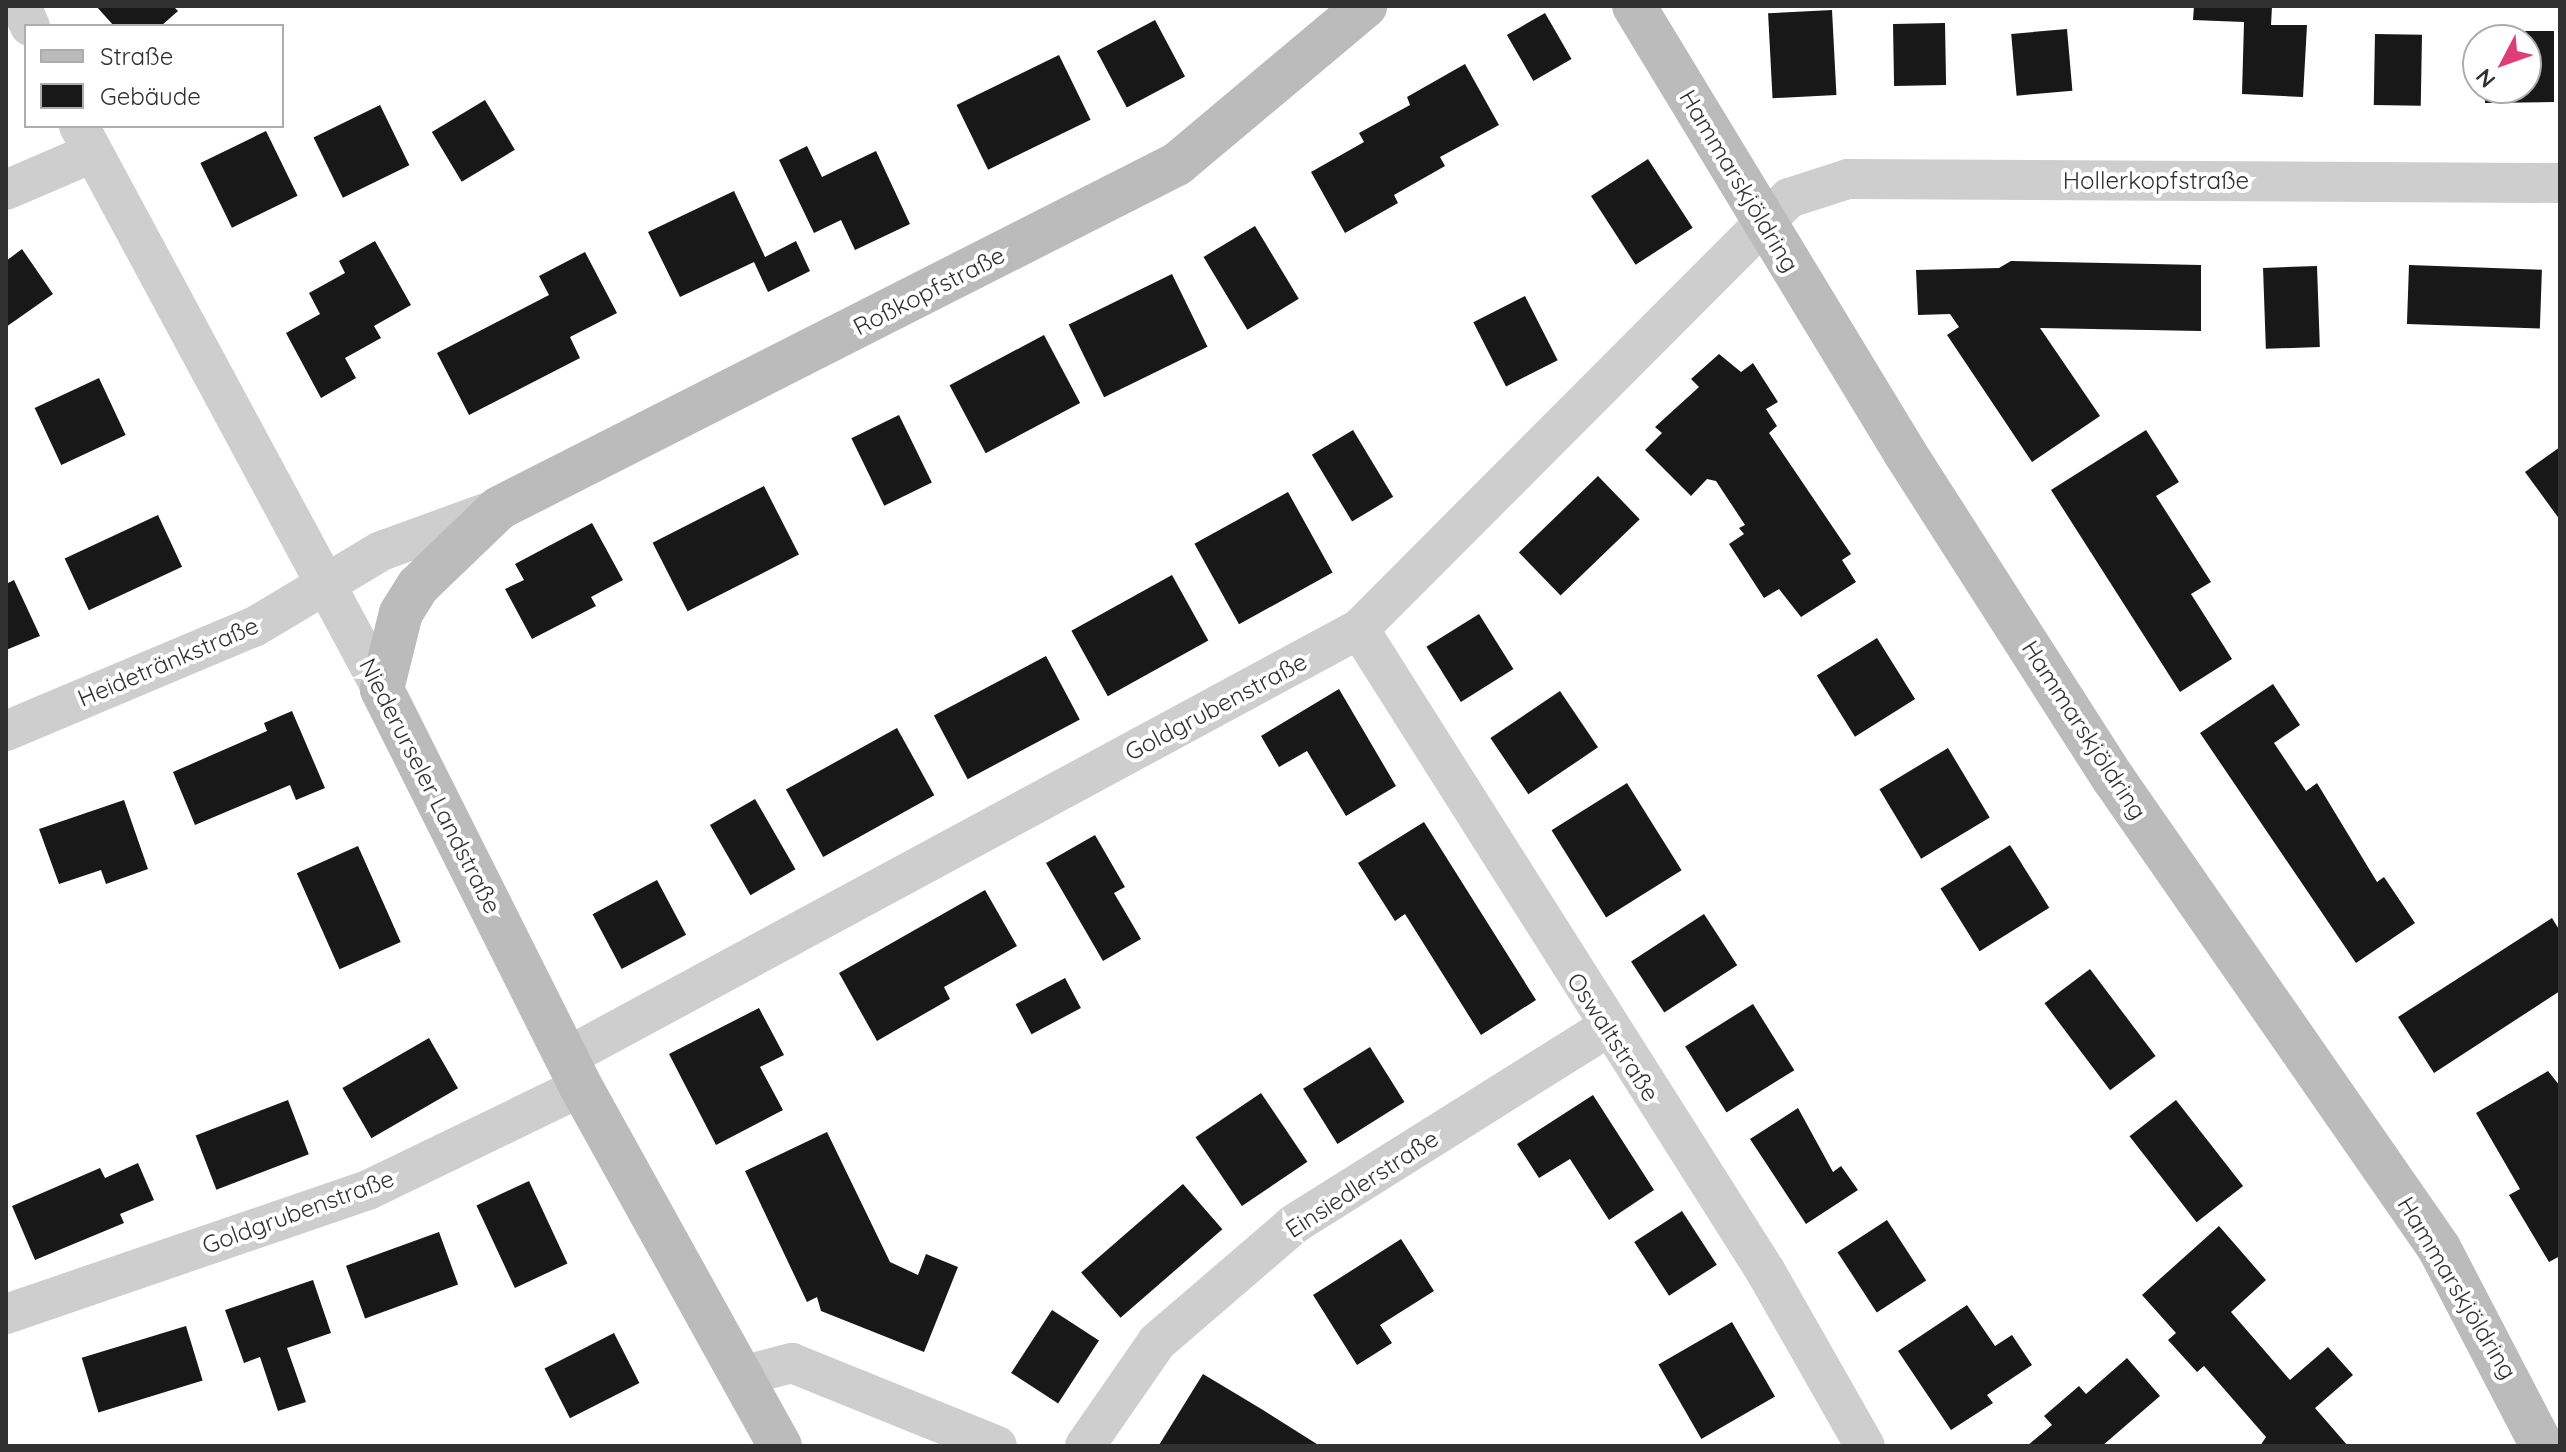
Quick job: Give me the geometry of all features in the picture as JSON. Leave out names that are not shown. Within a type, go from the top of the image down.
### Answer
[{"type":"main road","name":"Roßkopfstraße","points":[[382,689],[401,613],[418,586],[499,508],[1177,164],[1334,19],[1365,6]]},
{"type":"main road","name":"Hammarskjöldring","points":[[1634,6],[1764,222],[2113,778],[2439,1248],[2542,1446]]},
{"type":"main road","name":"Niederurseler Landstraße","points":[[382,689],[574,1072],[780,1446]]},
{"type":"street","points":[[6,190],[85,140]]},
{"type":"street","name":"Niederurseler Landstraße","points":[[85,140],[382,689]]},
{"type":"street","name":"Hollerkopfstraße","points":[[1764,222],[1789,198],[1848,179],[2560,183]]},
{"type":"street","name":"Goldgrubenstraße","points":[[6,1314],[368,1190],[1359,629],[1764,222]]},
{"type":"street","name":"Roßkopfstraße","points":[[325,584],[381,551],[499,508]]},
{"type":"street","name":"Heidetränkstraße","points":[[6,731],[254,627],[325,584]]},
{"type":"street","name":"Oswaltstraße","points":[[1359,629],[1606,1028],[1766,1272],[1865,1446]]},
{"type":"street","name":"Einsiedlerstraße","points":[[1085,1446],[1157,1342],[1294,1224],[1606,1028]]},
{"type":"street","points":[[742,1376],[792,1363],[997,1446]]},
{"type":"building","points":[[96,6],[173,6],[178,11],[163,24],[112,24]]},
{"type":"building","points":[[2194,6],[2272,6],[2271,25],[2307,25],[2303,97],[2242,94],[2244,22],[2193,20]]},
{"type":"building","points":[[1832,10],[1836,95],[1773,98],[1768,13]]},
{"type":"building","points":[[1545,13],[1572,59],[1533,81],[1507,35]]},
{"type":"building","points":[[1155,20],[1185,77],[1127,107],[1097,51]]},
{"type":"building","points":[[1945,23],[1946,85],[1894,86],[1893,24]]},
{"type":"building","points":[[2067,29],[2072,91],[2017,96],[2011,34]]},
{"type":"building","points":[[2542,31],[2554,31],[2554,102],[2542,102]]},
{"type":"building","points":[[2375,34],[2422,35],[2421,106],[2374,105]]},
{"type":"building","points":[[1059,55],[1091,120],[988,170],[957,105]]},
{"type":"building","points":[[1465,64],[1499,125],[1440,157],[1445,166],[1394,195],[1398,203],[1345,233],[1311,172],[1364,142],[1359,133],[1410,105],[1407,97]]},
{"type":"building","points":[[485,100],[515,150],[462,182],[432,132]]},
{"type":"building","points":[[380,105],[409,165],[343,198],[313,137]]},
{"type":"building","points":[[266,131],[298,196],[232,228],[200,163]]},
{"type":"building","points":[[807,146],[822,177],[876,151],[910,224],[855,250],[841,220],[814,233],[779,160]]},
{"type":"building","points":[[1648,159],[1693,228],[1636,265],[1591,196]]},
{"type":"building","points":[[734,191],[765,257],[796,241],[810,271],[768,292],[754,262],[680,297],[648,232]]},
{"type":"building","points":[[1255,226],[1299,299],[1247,330],[1204,257]]},
{"type":"building","points":[[375,241],[411,305],[374,326],[381,338],[345,358],[356,378],[321,398],[286,333],[320,314],[309,293],[345,273],[339,261]]},
{"type":"building","points":[[22,249],[53,294],[6,327],[6,261]]},
{"type":"building","points":[[585,252],[617,313],[570,337],[580,358],[469,415],[437,353],[549,295],[539,276]]},
{"type":"building","points":[[2011,261],[2201,265],[2201,331],[2040,328],[2100,416],[2032,462],[1947,335],[1959,327],[1950,314],[1918,315],[1916,270],[1999,268]]},
{"type":"building","points":[[2409,265],[2542,270],[2540,329],[2407,324]]},
{"type":"building","points":[[2317,266],[2320,347],[2266,349],[2263,268]]},
{"type":"building","points":[[1172,274],[1208,347],[1104,397],[1069,324]]},
{"type":"building","points":[[1525,296],[1558,360],[1506,386],[1473,322]]},
{"type":"building","points":[[1044,335],[1080,403],[986,453],[950,385]]},
{"type":"building","points":[[1719,354],[1741,372],[1753,363],[1778,402],[1766,409],[1777,426],[1769,433],[1851,554],[1842,560],[1856,582],[1801,617],[1779,589],[1764,598],[1729,544],[1744,534],[1739,528],[1745,525],[1716,481],[1707,479],[1691,496],[1645,450],[1662,433],[1655,427],[1699,387],[1691,379]]},
{"type":"building","points":[[99,378],[126,435],[61,465],[35,408]]},
{"type":"building","points":[[899,415],[932,482],[884,506],[851,438]]},
{"type":"building","points":[[1353,430],[1393,497],[1352,522],[1312,455]]},
{"type":"building","points":[[2146,430],[2179,482],[2156,496],[2211,582],[2191,594],[2232,659],[2180,692],[2051,490]]},
{"type":"building","points":[[2560,447],[2560,520],[2525,472]]},
{"type":"building","points":[[1598,476],[1640,519],[1561,596],[1519,552]]},
{"type":"building","points":[[764,486],[799,555],[688,611],[653,543]]},
{"type":"building","points":[[1288,492],[1333,572],[1239,624],[1194,544]]},
{"type":"building","points":[[158,515],[182,567],[89,610],[65,559]]},
{"type":"building","points":[[592,523],[623,580],[591,597],[596,606],[532,639],[505,589],[524,580],[515,564]]},
{"type":"building","points":[[1172,575],[1208,641],[1108,696],[1071,631]]},
{"type":"building","points":[[14,580],[40,636],[6,650],[6,584]]},
{"type":"building","points":[[1479,614],[1513,669],[1461,702],[1426,647]]},
{"type":"building","points":[[1877,638],[1915,699],[1855,737],[1817,676]]},
{"type":"building","points":[[1046,656],[1080,720],[968,779],[934,716]]},
{"type":"building","points":[[2273,684],[2300,725],[2274,743],[2306,791],[2317,783],[2377,882],[2384,877],[2415,923],[2356,963],[2200,733]]},
{"type":"building","points":[[1339,689],[1396,786],[1346,816],[1307,751],[1279,767],[1261,736]]},
{"type":"building","points":[[1560,691],[1598,747],[1528,794],[1490,738]]},
{"type":"building","points":[[292,711],[325,788],[296,800],[290,785],[195,825],[173,772],[267,731],[264,723]]},
{"type":"building","points":[[897,728],[934,795],[823,857],[786,790]]},
{"type":"building","points":[[1948,748],[1990,817],[1921,859],[1879,789]]},
{"type":"building","points":[[1627,783],[1682,870],[1606,918],[1552,830]]},
{"type":"building","points":[[755,799],[796,869],[750,895],[710,825]]},
{"type":"building","points":[[124,800],[148,869],[106,884],[101,870],[59,884],[39,829]]},
{"type":"building","points":[[1424,822],[1536,1000],[1481,1035],[1405,914],[1395,921],[1358,863]]},
{"type":"building","points":[[1095,835],[1125,887],[1114,893],[1141,939],[1103,961],[1046,863]]},
{"type":"building","points":[[2010,845],[2049,908],[1980,951],[1940,888]]},
{"type":"building","points":[[358,846],[401,942],[339,969],[297,873]]},
{"type":"building","points":[[657,880],[686,935],[622,969],[593,914]]},
{"type":"building","points":[[985,890],[1017,946],[944,987],[950,999],[877,1041],[839,973]]},
{"type":"building","points":[[1704,914],[1737,965],[1664,1013],[1631,961]]},
{"type":"building","points":[[2552,918],[2560,931],[2560,991],[2434,1073],[2398,1017]]},
{"type":"building","points":[[2090,969],[2156,1056],[2110,1090],[2044,1003]]},
{"type":"building","points":[[1065,978],[1081,1008],[1032,1034],[1016,1004]]},
{"type":"building","points":[[1753,1004],[1794,1070],[1726,1113],[1685,1046]]},
{"type":"building","points":[[759,1008],[784,1055],[760,1067],[783,1110],[716,1145],[669,1054]]},
{"type":"building","points":[[429,1038],[458,1088],[371,1138],[342,1088]]},
{"type":"building","points":[[1370,1047],[1404,1102],[1337,1144],[1303,1089]]},
{"type":"building","points":[[2548,1071],[2560,1086],[2560,1256],[2549,1262],[2509,1195],[2520,1189],[2476,1113]]},
{"type":"building","points":[[1261,1093],[1307,1162],[1242,1206],[1196,1137]]},
{"type":"building","points":[[1593,1095],[1654,1190],[1609,1220],[1570,1159],[1539,1178],[1517,1144]]},
{"type":"building","points":[[288,1100],[309,1154],[216,1190],[196,1135]]},
{"type":"building","points":[[2176,1100],[2243,1186],[2197,1222],[2130,1136]]},
{"type":"building","points":[[1798,1108],[1833,1172],[1841,1166],[1858,1190],[1806,1224],[1750,1139]]},
{"type":"building","points":[[827,1132],[890,1262],[918,1275],[926,1254],[958,1267],[924,1352],[821,1311],[817,1297],[807,1302],[745,1171]]},
{"type":"building","points":[[138,1163],[154,1200],[120,1214],[124,1223],[35,1260],[12,1206],[100,1168],[105,1178]]},
{"type":"building","points":[[529,1181],[567,1263],[515,1288],[476,1206]]},
{"type":"building","points":[[1183,1184],[1222,1229],[1120,1318],[1081,1273]]},
{"type":"building","points":[[1682,1211],[1717,1265],[1669,1296],[1634,1242]]},
{"type":"building","points":[[1887,1220],[1926,1280],[1877,1313],[1838,1252]]},
{"type":"building","points":[[2219,1226],[2266,1280],[2231,1312],[2290,1380],[2328,1347],[2353,1375],[2315,1408],[2348,1446],[2260,1446],[2266,1437],[2204,1366],[2197,1372],[2168,1340],[2176,1333],[2142,1295]]},
{"type":"building","points":[[439,1232],[458,1285],[365,1318],[346,1266]]},
{"type":"building","points":[[1401,1239],[1434,1291],[1380,1325],[1392,1343],[1357,1365],[1313,1295]]},
{"type":"building","points":[[313,1280],[331,1333],[287,1348],[306,1402],[278,1411],[260,1357],[244,1363],[225,1310]]},
{"type":"building","points":[[1967,1305],[1995,1346],[2012,1335],[2032,1365],[1987,1395],[1993,1403],[1951,1430],[1898,1351]]},
{"type":"building","points":[[1052,1310],[1099,1340],[1058,1403],[1011,1373]]},
{"type":"building","points":[[1732,1322],[1775,1396],[1701,1439],[1658,1364]]},
{"type":"building","points":[[186,1326],[203,1381],[98,1412],[82,1358]]},
{"type":"building","points":[[614,1333],[639,1383],[570,1418],[545,1368]]},
{"type":"building","points":[[2127,1358],[2160,1396],[2102,1446],[2027,1446],[2052,1425],[2044,1416],[2079,1386],[2086,1394]]},
{"type":"building","points":[[1203,1374],[1263,1410],[1320,1446],[1159,1445]]}]
